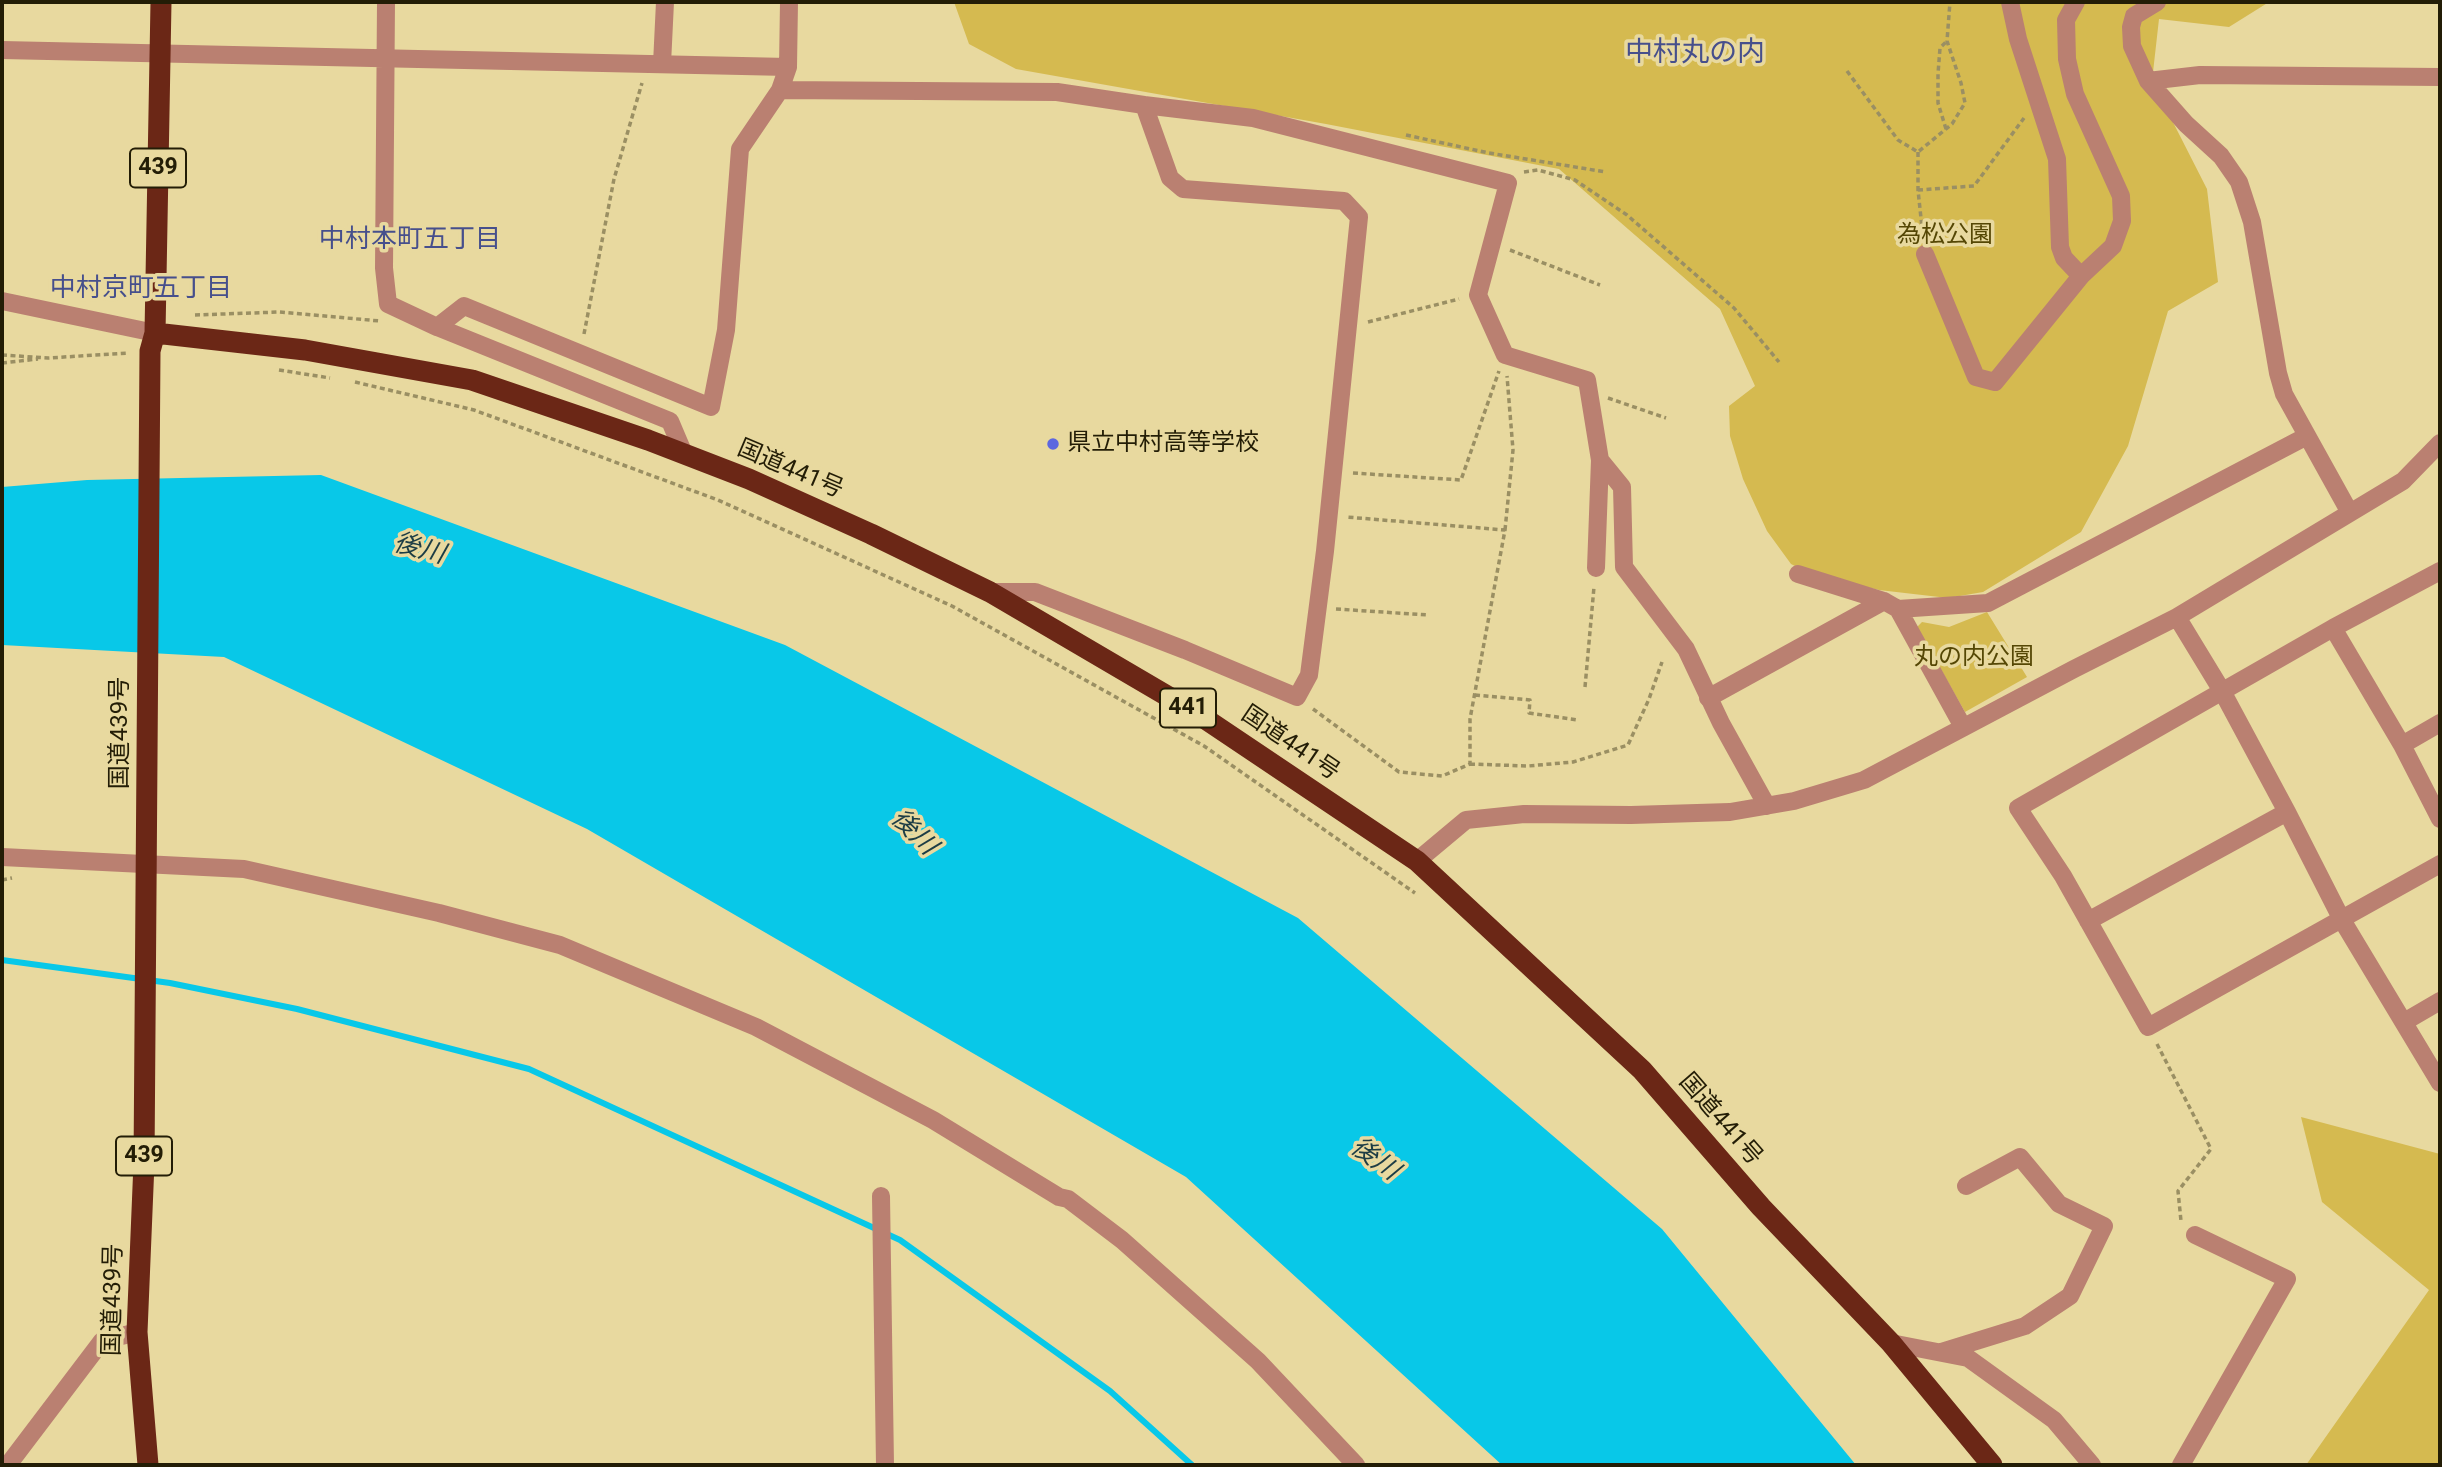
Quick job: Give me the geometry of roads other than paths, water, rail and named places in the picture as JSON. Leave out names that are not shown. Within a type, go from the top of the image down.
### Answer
[{"type":"highway","name":"国道439号","points":[[148,1465],[136,1332],[144,1163],[152,342],[161,2]]},
{"type":"highway","name":"国道441号","points":[[152,342],[305,350],[472,380],[684,454],[871,534],[990,592],[1198,713],[1418,861],[1642,1070],[1761,1207],[1891,1343],[1992,1465]]},
{"type":"street","points":[[386,2],[384,268],[388,304],[437,327],[670,421],[684,454]]},
{"type":"street","points":[[654,65],[665,2]]},
{"type":"street","points":[[437,327],[464,306],[711,407],[726,330],[740,149],[780,90],[788,67],[789,2]]},
{"type":"street","points":[[2010,2],[2018,39],[2057,159],[2060,247],[2064,258],[2081,276]]},
{"type":"street","points":[[1925,254],[1976,377],[1995,382],[2081,276],[2113,246],[2122,221],[2120,196],[2075,94],[2070,71],[2066,20],[2076,2]]},
{"type":"street","points":[[2157,2],[2134,16],[2130,27],[2132,46],[2148,81],[2186,124],[2221,156],[2239,182],[2252,222],[2284,394],[2350,513]]},
{"type":"street","points":[[2,50],[788,67]]},
{"type":"street","points":[[2148,81],[2200,75],[2440,77]]},
{"type":"street","points":[[780,90],[1057,92],[1253,118],[1508,183],[1478,295],[1505,355],[1587,380],[1600,460],[1596,568]]},
{"type":"street","points":[[990,592],[1035,592],[1297,697],[1309,675],[1329,515],[1359,217],[1344,201],[1182,188],[1170,178],[1144,104]]},
{"type":"street","points":[[2,301],[152,342]]},
{"type":"street","points":[[1798,574],[1891,605],[1988,603],[2307,436]]},
{"type":"street","points":[[1418,861],[1466,820],[1524,814],[1730,812],[1794,801],[1864,780],[2177,617],[2403,481],[2440,443]]},
{"type":"street","points":[[1600,460],[1622,487],[1625,567],[1686,649],[1708,698],[1768,806]]},
{"type":"street","points":[[2440,571],[2333,628],[2018,808],[2063,876],[2148,1027],[2440,864]]},
{"type":"street","points":[[1708,698],[1891,605]]},
{"type":"street","points":[[1891,605],[1963,727]]},
{"type":"street","points":[[2177,617],[2222,691],[2342,920],[2440,1083]]},
{"type":"street","points":[[2333,628],[2402,745],[2440,819]]},
{"type":"street","points":[[2402,745],[2440,723]]},
{"type":"street","points":[[2088,921],[2287,812]]},
{"type":"street","points":[[2,857],[147,854],[244,869],[439,913],[560,945],[756,1027],[933,1120],[1059,1197],[1068,1199],[1122,1240],[1258,1361],[1356,1465]]},
{"type":"street","points":[[2404,1022],[2440,1001]]},
{"type":"street","points":[[1941,1352],[2025,1326],[2070,1296],[2104,1226],[2059,1204],[2020,1157],[1966,1186]]},
{"type":"street","points":[[881,1196],[885,1465]]},
{"type":"street","points":[[2181,1465],[2287,1279],[2195,1235]]},
{"type":"street","points":[[8,1465],[102,1341],[136,1332]]},
{"type":"street","points":[[1891,1343],[1968,1358],[2054,1420],[2092,1465]]},
{"type":"water","name":"後川","points":[[321,475],[785,645],[1298,918],[1662,1229],[1856,1465],[1502,1465],[1186,1177],[587,829],[224,657],[2,645],[2,487],[87,480]]},
{"type":"waterway","points":[[2,960],[170,983],[297,1009],[529,1069],[900,1240],[1110,1391],[1192,1465]]},
{"type":"place","name":"県立中村高等学校","points":[[1053,444]]},
{"type":"district","name":"中村丸の内","points":[[1695,54]]},
{"type":"district","name":"中村本町五丁目","points":[[410,240]]},
{"type":"district","name":"中村京町五丁目","points":[[141,289]]},
{"type":"park label","name":"為松公園","points":[[1945,236]]},
{"type":"park label","name":"丸の内公園","points":[[1974,658]]}]
